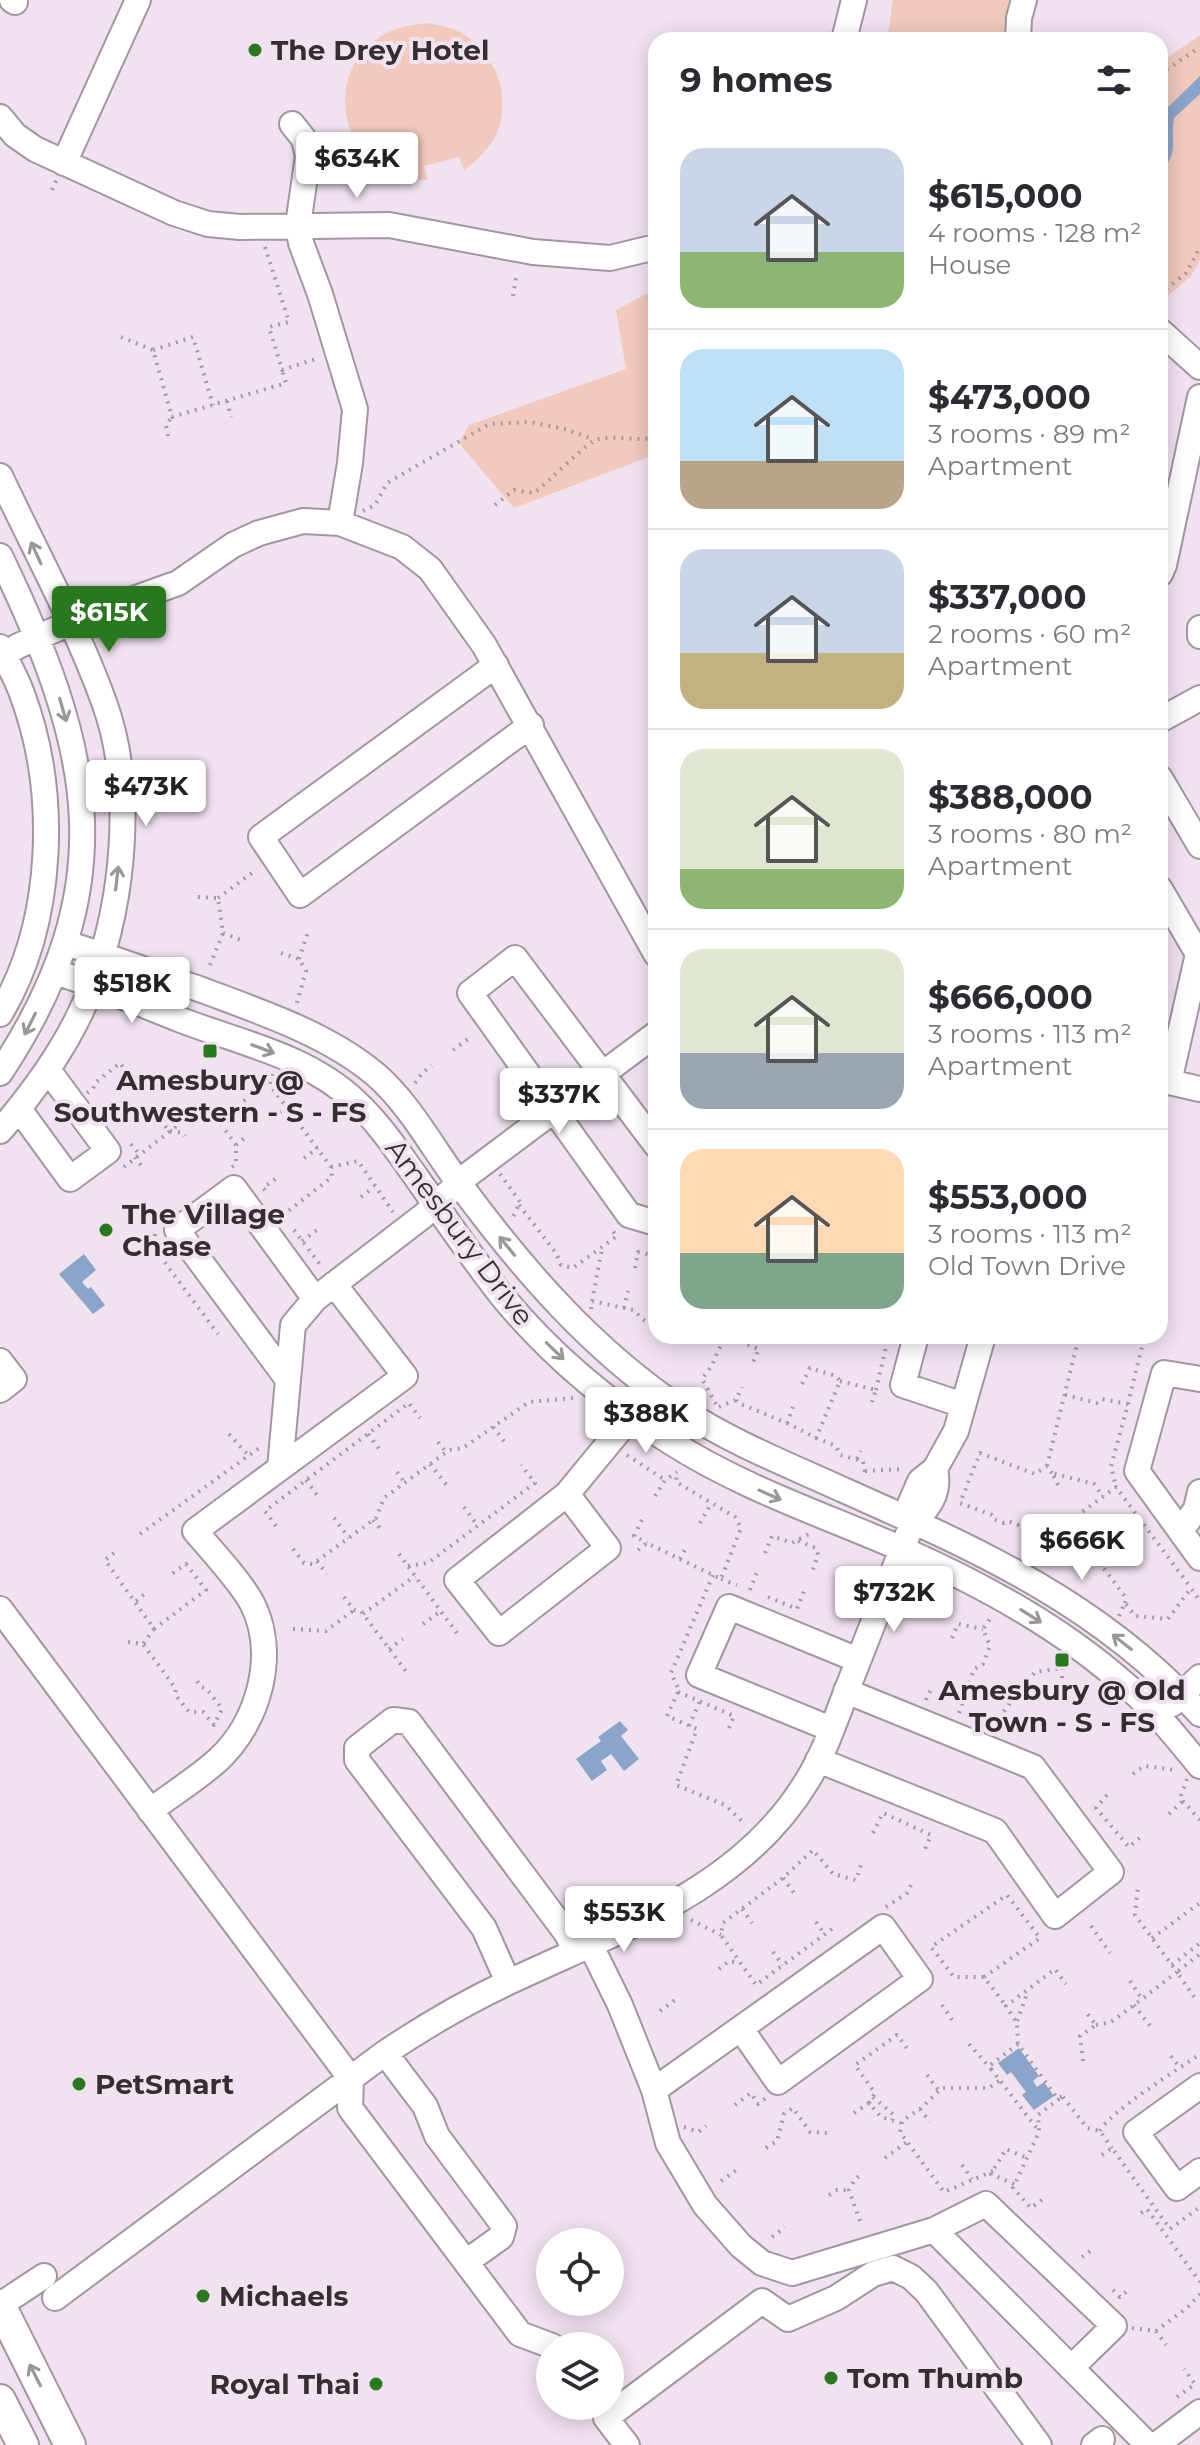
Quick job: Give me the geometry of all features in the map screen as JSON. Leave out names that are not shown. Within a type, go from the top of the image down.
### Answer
[{"type":"main road","points":[[0,2305],[70,2445]]},
{"type":"main road","points":[[0,2400],[23,2445]]},
{"type":"street","points":[[64,163],[138,0]]},
{"type":"street","points":[[846,32],[854,0]]},
{"type":"street","points":[[1018,32],[1024,0]]},
{"type":"street","points":[[0,117],[15,135],[35,149],[174,213],[208,224],[240,227],[389,225],[556,255],[610,258],[648,249]]},
{"type":"street","points":[[292,124],[304,139],[308,156],[298,225],[301,243],[355,409],[350,463],[350,518]]},
{"type":"street","points":[[1168,338],[1200,367]]},
{"type":"street","points":[[1168,546],[1200,397]]},
{"type":"street","points":[[0,476],[105,703],[116,746],[123,813],[117,883],[93,984],[48,1070],[0,1131]]},
{"type":"street","points":[[0,1014],[12,994],[34,937],[41,889],[46,799],[21,691],[1,653],[70,623],[178,583],[233,545],[259,533],[303,521],[350,518],[402,547],[430,569],[496,665],[648,939]]},
{"type":"street","points":[[0,556],[54,678],[78,772],[83,817],[82,865],[65,943],[55,972],[22,1039],[0,1073]]},
{"type":"street","points":[[1200,628],[1200,636]]},
{"type":"street","points":[[496,665],[261,837],[300,895],[531,725]]},
{"type":"street","points":[[1168,716],[1200,698]]},
{"type":"street","points":[[1168,792],[1200,846]]},
{"type":"street","points":[[1168,903],[1198,954],[1169,1082],[1200,1089]]},
{"type":"street","name":"Amesbury Drive","points":[[65,943],[265,1013],[347,1054],[376,1075],[400,1100],[459,1183],[541,1287],[599,1345],[654,1389],[736,1442],[1015,1570],[1074,1605],[1129,1648],[1200,1714]]},
{"type":"street","points":[[648,1134],[515,958],[470,993],[629,1215],[648,1221]]},
{"type":"street","name":"Amesbury Drive","points":[[55,972],[280,1055],[333,1083],[380,1126],[502,1296],[589,1384],[669,1442],[725,1474],[975,1583],[1056,1631],[1128,1687],[1159,1717],[1191,1771]]},
{"type":"street","points":[[276,1457],[293,1325],[326,1287],[648,1040]]},
{"type":"street","points":[[19,1109],[70,1179],[108,1151],[48,1070]]},
{"type":"street","points":[[150,1811],[219,1759],[238,1737],[252,1710],[263,1677],[264,1641],[251,1603],[195,1531],[276,1457],[405,1376],[234,1188],[177,1230],[286,1377]]},
{"type":"street","points":[[914,1344],[903,1385],[963,1405]]},
{"type":"street","points":[[0,2305],[50,2287],[434,2019],[668,1908],[741,1859],[777,1822],[807,1782],[818,1760],[913,1521],[926,1512],[939,1486],[935,1469],[956,1431],[981,1344]]},
{"type":"street","points":[[0,1361],[14,1379],[0,1390]]},
{"type":"street","points":[[1200,1379],[1164,1373],[1137,1471],[1200,1558]]},
{"type":"street","points":[[567,1494],[608,1548],[499,1633],[457,1580],[567,1494],[654,1389]]},
{"type":"street","points":[[1181,1531],[1196,1509],[1200,1492]]},
{"type":"street","points":[[831,1729],[699,1675],[729,1607],[858,1660]]},
{"type":"street","points":[[0,1609],[351,2079],[350,2108],[520,2334],[536,2340]]},
{"type":"street","points":[[1159,1717],[1200,1677]]},
{"type":"street","points":[[818,1760],[995,1831],[1055,1916],[1111,1872],[1033,1767],[846,1691]]},
{"type":"street","points":[[508,1982],[484,1928],[357,1760],[357,1748],[393,1720],[409,1722],[567,1934],[582,1948],[620,2005],[654,2090],[668,2143],[684,2173],[741,2246],[762,2263],[792,2273],[934,2230],[986,2204],[1114,2326],[1071,2368]]},
{"type":"street","points":[[654,2090],[883,1927],[920,1979],[778,2082],[741,2029]]},
{"type":"street","points":[[385,2053],[425,2106],[437,2136],[504,2226],[501,2237],[466,2262]]},
{"type":"street","points":[[1200,2086],[1136,2132],[1177,2188],[1200,2171]]},
{"type":"street","points":[[934,2230],[1148,2445]]},
{"type":"street","points":[[627,2445],[606,2418],[762,2301],[788,2319],[836,2298],[873,2274],[893,2268],[911,2277],[926,2291],[1039,2445]]},
{"type":"street","points":[[1156,2445],[1200,2412]]},
{"type":"path","points":[[1168,69],[1200,47]]},
{"type":"path","points":[[168,436],[166,425],[172,417],[286,383],[269,327],[289,322],[263,244]]},
{"type":"path","points":[[1168,288],[1186,273],[1200,247]]},
{"type":"path","points":[[513,296],[516,278]]},
{"type":"path","points":[[121,337],[153,350],[193,337],[213,405]]},
{"type":"path","points":[[153,350],[172,417]]},
{"type":"path","points":[[282,370],[321,357]]},
{"type":"path","points":[[227,401],[231,417]]},
{"type":"path","points":[[350,518],[375,505],[387,483],[489,424],[530,422],[593,439],[648,437]]},
{"type":"path","points":[[495,505],[514,490],[534,493],[552,481],[593,439]]},
{"type":"path","points":[[198,897],[218,898],[252,873]]},
{"type":"path","points":[[204,979],[223,933],[218,898]]},
{"type":"path","points":[[299,959],[308,932]]},
{"type":"path","points":[[223,933],[241,940]]},
{"type":"path","points":[[281,953],[299,959],[306,971],[294,1012]]},
{"type":"path","points":[[453,1050],[468,1039]]},
{"type":"path","points":[[73,1104],[120,1063],[124,1068]]},
{"type":"path","points":[[406,1089],[432,1066]]},
{"type":"path","points":[[273,1070],[270,1085],[331,1167],[332,1177],[283,1215]]},
{"type":"path","points":[[218,1120],[270,1085]]},
{"type":"path","points":[[273,1117],[287,1107]]},
{"type":"path","points":[[143,1168],[135,1157],[196,1111],[218,1120],[236,1145],[236,1164]]},
{"type":"path","points":[[160,1120],[169,1131],[185,1136]]},
{"type":"path","points":[[236,1145],[247,1136]]},
{"type":"path","points":[[131,1144],[139,1154]]},
{"type":"path","points":[[304,1158],[318,1148]]},
{"type":"path","points":[[331,1167],[358,1161],[395,1215]]},
{"type":"path","points":[[497,1169],[520,1202],[519,1205],[556,1253],[561,1265],[573,1268],[617,1236],[607,1224]]},
{"type":"path","points":[[270,1197],[263,1188],[278,1177]]},
{"type":"path","points":[[361,1197],[374,1187]]},
{"type":"path","points":[[508,1227],[519,1205]]},
{"type":"path","points":[[276,1206],[302,1241],[326,1287]]},
{"type":"path","points":[[157,1223],[154,1248],[218,1334]]},
{"type":"path","points":[[302,1241],[320,1228]]},
{"type":"path","points":[[588,1318],[602,1247]]},
{"type":"path","points":[[635,1268],[638,1252],[648,1254]]},
{"type":"path","points":[[624,1308],[628,1291]]},
{"type":"path","points":[[592,1301],[633,1310],[648,1321]]},
{"type":"path","points":[[719,1407],[702,1379],[721,1344]]},
{"type":"path","points":[[746,1344],[759,1349],[752,1364]]},
{"type":"path","points":[[870,1408],[887,1344]]},
{"type":"path","points":[[1077,1344],[1047,1466],[1035,1474],[980,1453],[960,1503],[992,1515],[993,1519],[1004,1523],[1008,1521],[1069,1545],[1081,1537]]},
{"type":"path","points":[[1142,1346],[1111,1466],[1116,1487],[1200,1601]]},
{"type":"path","points":[[802,1384],[810,1368],[836,1376],[840,1381],[876,1390]]},
{"type":"path","points":[[816,1438],[840,1381]]},
{"type":"path","points":[[713,1415],[719,1407],[736,1400],[742,1387]]},
{"type":"path","points":[[1065,1395],[1097,1403],[1102,1399],[1128,1404]]},
{"type":"path","points":[[293,1549],[304,1563],[313,1564],[373,1520],[384,1498],[446,1452],[463,1448],[529,1402],[584,1397]]},
{"type":"path","points":[[736,1400],[836,1446],[840,1455],[863,1461],[868,1487]]},
{"type":"path","points":[[276,1526],[265,1511],[306,1480],[409,1403],[420,1418]]},
{"type":"path","points":[[787,1423],[793,1407]]},
{"type":"path","points":[[493,1427],[507,1445]]},
{"type":"path","points":[[229,1434],[248,1455]]},
{"type":"path","points":[[368,1434],[380,1450]]},
{"type":"path","points":[[438,1442],[446,1452]]},
{"type":"path","points":[[140,1534],[260,1446],[276,1457]]},
{"type":"path","points":[[619,1450],[665,1480]]},
{"type":"path","points":[[857,1459],[861,1451]]},
{"type":"path","points":[[430,1464],[449,1488]]},
{"type":"path","points":[[408,1566],[428,1563],[535,1483],[521,1465]]},
{"type":"path","points":[[1047,1466],[1058,1485]]},
{"type":"path","points":[[865,1471],[900,1468],[909,1475]]},
{"type":"path","points":[[397,1472],[405,1483]]},
{"type":"path","points":[[642,1520],[634,1536],[721,1579],[741,1528],[735,1517],[676,1482],[677,1472],[665,1480],[655,1496]]},
{"type":"path","points":[[1052,1473],[1094,1484],[1103,1497]]},
{"type":"path","points":[[306,1480],[317,1495]]},
{"type":"path","points":[[1116,1487],[1082,1512],[1073,1527],[1126,1598],[1116,1621]]},
{"type":"path","points":[[700,1523],[711,1503]]},
{"type":"path","points":[[464,1507],[478,1526]]},
{"type":"path","points":[[334,1518],[349,1538]]},
{"type":"path","points":[[373,1520],[383,1532]]},
{"type":"path","points":[[765,1553],[772,1536],[792,1543],[814,1530]]},
{"type":"path","points":[[796,1541],[816,1548],[818,1555],[812,1572]]},
{"type":"path","points":[[638,1550],[647,1543]]},
{"type":"path","points":[[680,1559],[687,1546]]},
{"type":"path","points":[[114,1553],[105,1560],[154,1629]]},
{"type":"path","points":[[399,1554],[459,1636]]},
{"type":"path","points":[[317,1561],[327,1574]]},
{"type":"path","points":[[143,1644],[154,1629],[206,1590],[186,1564],[170,1575]]},
{"type":"path","points":[[750,1590],[757,1572]]},
{"type":"path","points":[[713,1575],[671,1673],[678,1692],[667,1716],[697,1729],[676,1785],[725,1805],[745,1824]]},
{"type":"path","points":[[363,1614],[415,1576]]},
{"type":"path","points":[[1125,1603],[1135,1616],[1168,1619],[1191,1588]]},
{"type":"path","points":[[797,1609],[804,1591]]},
{"type":"path","points":[[136,1601],[145,1594]]},
{"type":"path","points":[[344,1597],[354,1610],[363,1614],[408,1674]]},
{"type":"path","points":[[293,1629],[326,1631],[354,1610]]},
{"type":"path","points":[[423,1624],[441,1611]]},
{"type":"path","points":[[983,1629],[994,1612]]},
{"type":"path","points":[[952,1638],[958,1624],[983,1629]]},
{"type":"path","points":[[971,1719],[959,1714],[974,1669],[983,1664],[990,1646],[983,1629]]},
{"type":"path","points":[[389,1649],[403,1639]]},
{"type":"path","points":[[128,1642],[143,1644],[176,1689],[175,1699],[189,1712],[203,1712],[214,1725],[222,1709],[195,1678]]},
{"type":"path","points":[[1028,1681],[1035,1672],[1077,1666]]},
{"type":"path","points":[[1062,1668],[1062,1681],[1078,1696],[1077,1703]]},
{"type":"path","points":[[925,1702],[932,1687]]},
{"type":"path","points":[[678,1692],[734,1716],[727,1733]]},
{"type":"path","points":[[689,1726],[700,1701]]},
{"type":"path","points":[[999,1718],[1010,1703]]},
{"type":"path","points":[[1133,1774],[1144,1766],[1191,1771],[1180,1798],[1200,1820]]},
{"type":"path","points":[[1107,1795],[1096,1808],[1129,1847],[1142,1836]]},
{"type":"path","points":[[1169,1814],[1183,1801]]},
{"type":"path","points":[[873,1833],[883,1813],[931,1835],[923,1854]]},
{"type":"path","points":[[721,1935],[723,1923],[783,1878],[813,1850],[833,1874],[856,1880],[861,1865]]},
{"type":"path","points":[[783,1878],[794,1893]]},
{"type":"path","points":[[884,1909],[907,1893],[911,1885]]},
{"type":"path","points":[[1138,1886],[1135,1915],[1194,1997]]},
{"type":"path","points":[[1007,1895],[1040,1938],[984,1977],[954,1977],[931,1947],[1007,1895]]},
{"type":"path","points":[[1152,1938],[1200,1903]]},
{"type":"path","points":[[742,1909],[752,1923]]},
{"type":"path","points":[[691,1920],[721,1935],[756,1985],[832,1929]]},
{"type":"path","points":[[816,1922],[825,1935]]},
{"type":"path","points":[[1091,1926],[1110,1953]]},
{"type":"path","points":[[1172,1965],[1200,1943]]},
{"type":"path","points":[[1083,2061],[1080,2036],[1096,2025],[1111,2022],[1142,1999],[1200,1953],[1193,1949]]},
{"type":"path","points":[[773,1952],[783,1965]]},
{"type":"path","points":[[719,1969],[729,1961],[740,1963]]},
{"type":"path","points":[[1006,2006],[1055,1969],[1066,1984]]},
{"type":"path","points":[[984,1977],[1017,2023]]},
{"type":"path","points":[[1130,1981],[1142,1999]]},
{"type":"path","points":[[1028,1989],[1017,2023],[1018,2044],[1057,2098],[1063,2096]]},
{"type":"path","points":[[660,2011],[675,2000]]},
{"type":"path","points":[[942,2005],[952,2020]]},
{"type":"path","points":[[1134,2005],[1151,2027]]},
{"type":"path","points":[[1086,2012],[1096,2025]]},
{"type":"path","points":[[854,2113],[869,2103],[875,2093],[855,2065],[897,2035],[910,2052]]},
{"type":"path","points":[[969,2044],[992,2069]]},
{"type":"path","points":[[1018,2044],[989,2066],[1039,2132]]},
{"type":"path","points":[[1100,2131],[1121,2107],[1200,2054]]},
{"type":"path","points":[[1171,2056],[1180,2068]]},
{"type":"path","points":[[927,2075],[939,2091]]},
{"type":"path","points":[[993,2171],[944,2192],[900,2132],[901,2123],[942,2088],[989,2088],[1000,2080]]},
{"type":"path","points":[[1050,2088],[1056,2084]]},
{"type":"path","points":[[735,2105],[751,2093]]},
{"type":"path","points":[[1063,2096],[1087,2128],[1100,2131],[1170,2229],[1200,2208]]},
{"type":"path","points":[[1042,2200],[1031,2208],[1013,2188],[1039,2132],[1038,2115],[1063,2096]]},
{"type":"path","points":[[873,2097],[894,2115],[892,2120]]},
{"type":"path","points":[[869,2103],[881,2117],[901,2123]]},
{"type":"path","points":[[766,2148],[777,2141],[784,2114],[793,2108],[810,2132],[827,2133],[831,2130]]},
{"type":"path","points":[[920,2109],[930,2122]]},
{"type":"path","points":[[885,2158],[907,2142]]},
{"type":"path","points":[[1102,2155],[1112,2148]]},
{"type":"path","points":[[1015,2184],[991,2174],[1006,2149],[1027,2158]]},
{"type":"path","points":[[962,2165],[972,2179]]},
{"type":"path","points":[[721,2181],[738,2169]]},
{"type":"path","points":[[860,2221],[849,2190],[862,2174]]},
{"type":"path","points":[[829,2195],[837,2190],[849,2190]]},
{"type":"path","points":[[1141,2213],[1153,2204]]},
{"type":"path","points":[[1147,2209],[1200,2282]]},
{"type":"path","points":[[772,2237],[785,2227]]},
{"type":"path","points":[[1082,2257],[1093,2249]]},
{"type":"path","points":[[1174,2258],[1179,2253]]},
{"type":"path","points":[[1113,2290],[1120,2297],[1126,2292]]},
{"type":"path","points":[[1124,2333],[1130,2328],[1156,2331],[1199,2298]]},
{"type":"path","points":[[1156,2331],[1166,2345]]},
{"type":"path","points":[[1177,2397],[1195,2384],[1184,2369]]},
{"type":"shaded area","points":[[893,0],[1011,0],[1006,15],[1007,32],[888,32]]},
{"type":"shaded area","points":[[428,23],[453,29],[479,46],[496,72],[502,102],[497,133],[483,154],[464,170],[459,157],[424,166],[427,180],[399,176],[377,165],[360,147],[349,125],[345,101],[349,77],[360,55],[386,33]]},
{"type":"shaded area","points":[[1200,35],[1200,260],[1191,276],[1168,296],[1168,57]]},
{"type":"shaded area","points":[[648,293],[648,457],[514,508],[459,443],[469,425],[626,369],[616,310]]},
{"type":"water","points":[[1200,76],[1200,94],[1174,118],[1172,153],[1168,162],[1168,107]]},
{"type":"water","points":[[84,1254],[96,1270],[82,1282],[88,1289],[91,1287],[105,1305],[93,1314],[59,1274]]},
{"type":"water","points":[[620,1721],[628,1730],[621,1736],[639,1759],[624,1771],[611,1754],[601,1761],[607,1770],[592,1781],[576,1759],[601,1741],[598,1737]]},
{"type":"water","points":[[1019,2048],[1039,2076],[1033,2081],[1037,2087],[1044,2082],[1054,2096],[1034,2110],[1022,2095],[1026,2092],[1011,2072],[1007,2075],[998,2063]]},
{"type":"place","name":"The Drey Hotel","points":[[255,50]]},
{"type":"place","name":"Amesbury @ Southwestern - S - FS","points":[[210,1051]]},
{"type":"place","name":"The Village Chase","points":[[106,1230]]},
{"type":"place","name":"Amesbury @ Old Town - S - FS","points":[[1062,1660]]},
{"type":"place","name":"PetSmart","points":[[79,2084]]},
{"type":"place","name":"Michaels","points":[[203,2296]]},
{"type":"place","name":"Tom Thumb","points":[[831,2378]]},
{"type":"place","name":"Royal Thai","points":[[376,2384]]}]
